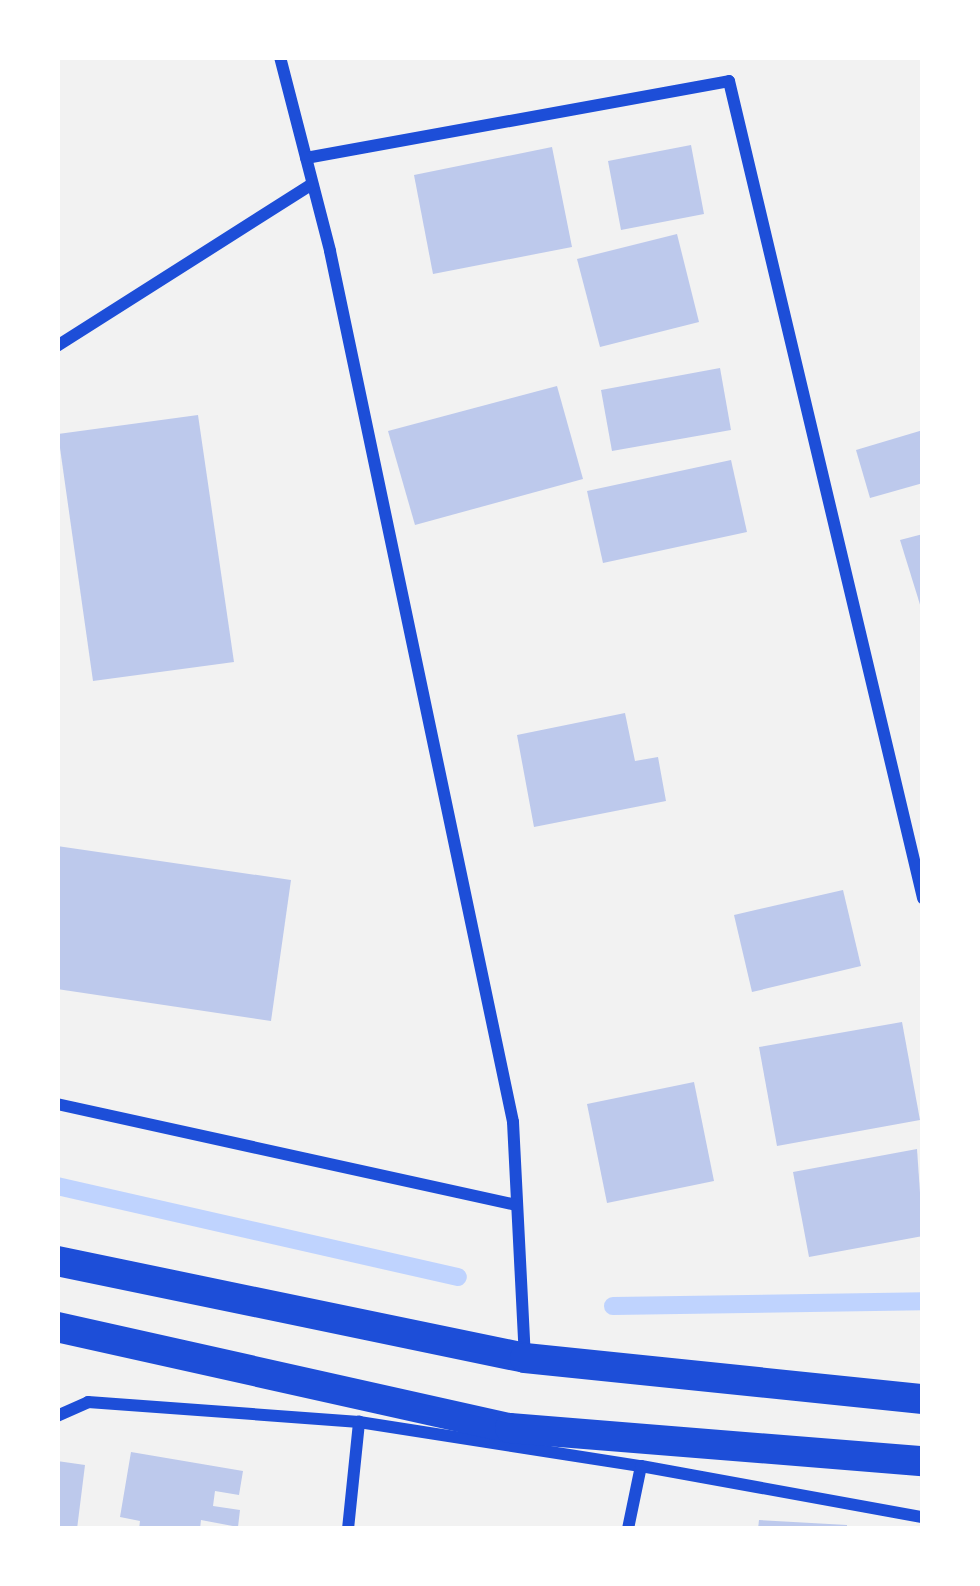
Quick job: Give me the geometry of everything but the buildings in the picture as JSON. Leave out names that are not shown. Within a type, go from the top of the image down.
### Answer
[{"type":"main road","points":[[57,1261],[525,1358],[923,1399]]},
{"type":"main road","points":[[57,1327],[510,1428],[923,1461]]},
{"type":"street","points":[[280,57],[312,184],[512,1122],[525,1358]]},
{"type":"street","points":[[306,158],[729,82],[923,898]]},
{"type":"street","points":[[57,346],[312,184]]},
{"type":"street","points":[[57,1104],[517,1205]]},
{"type":"street","points":[[57,1416],[88,1402],[358,1422],[923,1517]]},
{"type":"street","points":[[348,1529],[358,1422]]},
{"type":"street","points":[[628,1529],[641,1466]]},
{"type":"waterway","points":[[57,1186],[458,1277]]},
{"type":"waterway","points":[[613,1306],[923,1301]]}]
